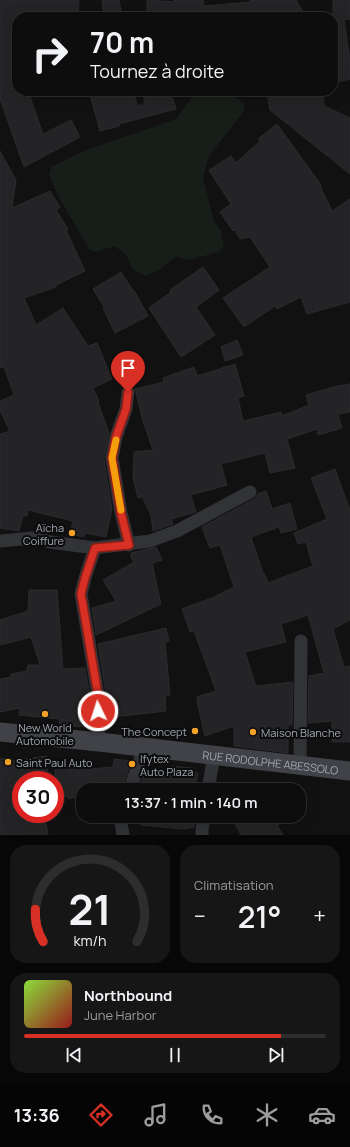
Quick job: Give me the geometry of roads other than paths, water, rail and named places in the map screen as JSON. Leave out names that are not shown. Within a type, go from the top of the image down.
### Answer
[{"type":"main road","name":"RUE RODOLPHE ABESSOLO","points":[[0,732],[350,771]]},
{"type":"street","points":[[128,392],[126,409],[116,437],[112,458],[121,513],[129,545]]},
{"type":"street","points":[[0,541],[33,538],[50,542],[95,548],[129,545],[150,541],[177,531],[250,492]]},
{"type":"street","points":[[95,548],[81,594],[98,695],[99,742]]},
{"type":"street","points":[[300,765],[302,641]]},
{"type":"street","points":[[132,783],[144,747]]},
{"type":"street","points":[[209,783],[214,755]]},
{"type":"street","points":[[121,823],[123,835]]},
{"type":"street","points":[[202,835],[203,823]]},
{"type":"place","name":"Aïcha Coiffure","points":[[72,533]]},
{"type":"place","name":"New World Automobile","points":[[45,714]]},
{"type":"place","name":"The Concept","points":[[195,731]]},
{"type":"place","name":"Maison Blanche","points":[[253,732]]},
{"type":"place","name":"Saint Paul Auto","points":[[8,762]]},
{"type":"place","name":"Ifytex Auto Plaza","points":[[132,764]]}]
